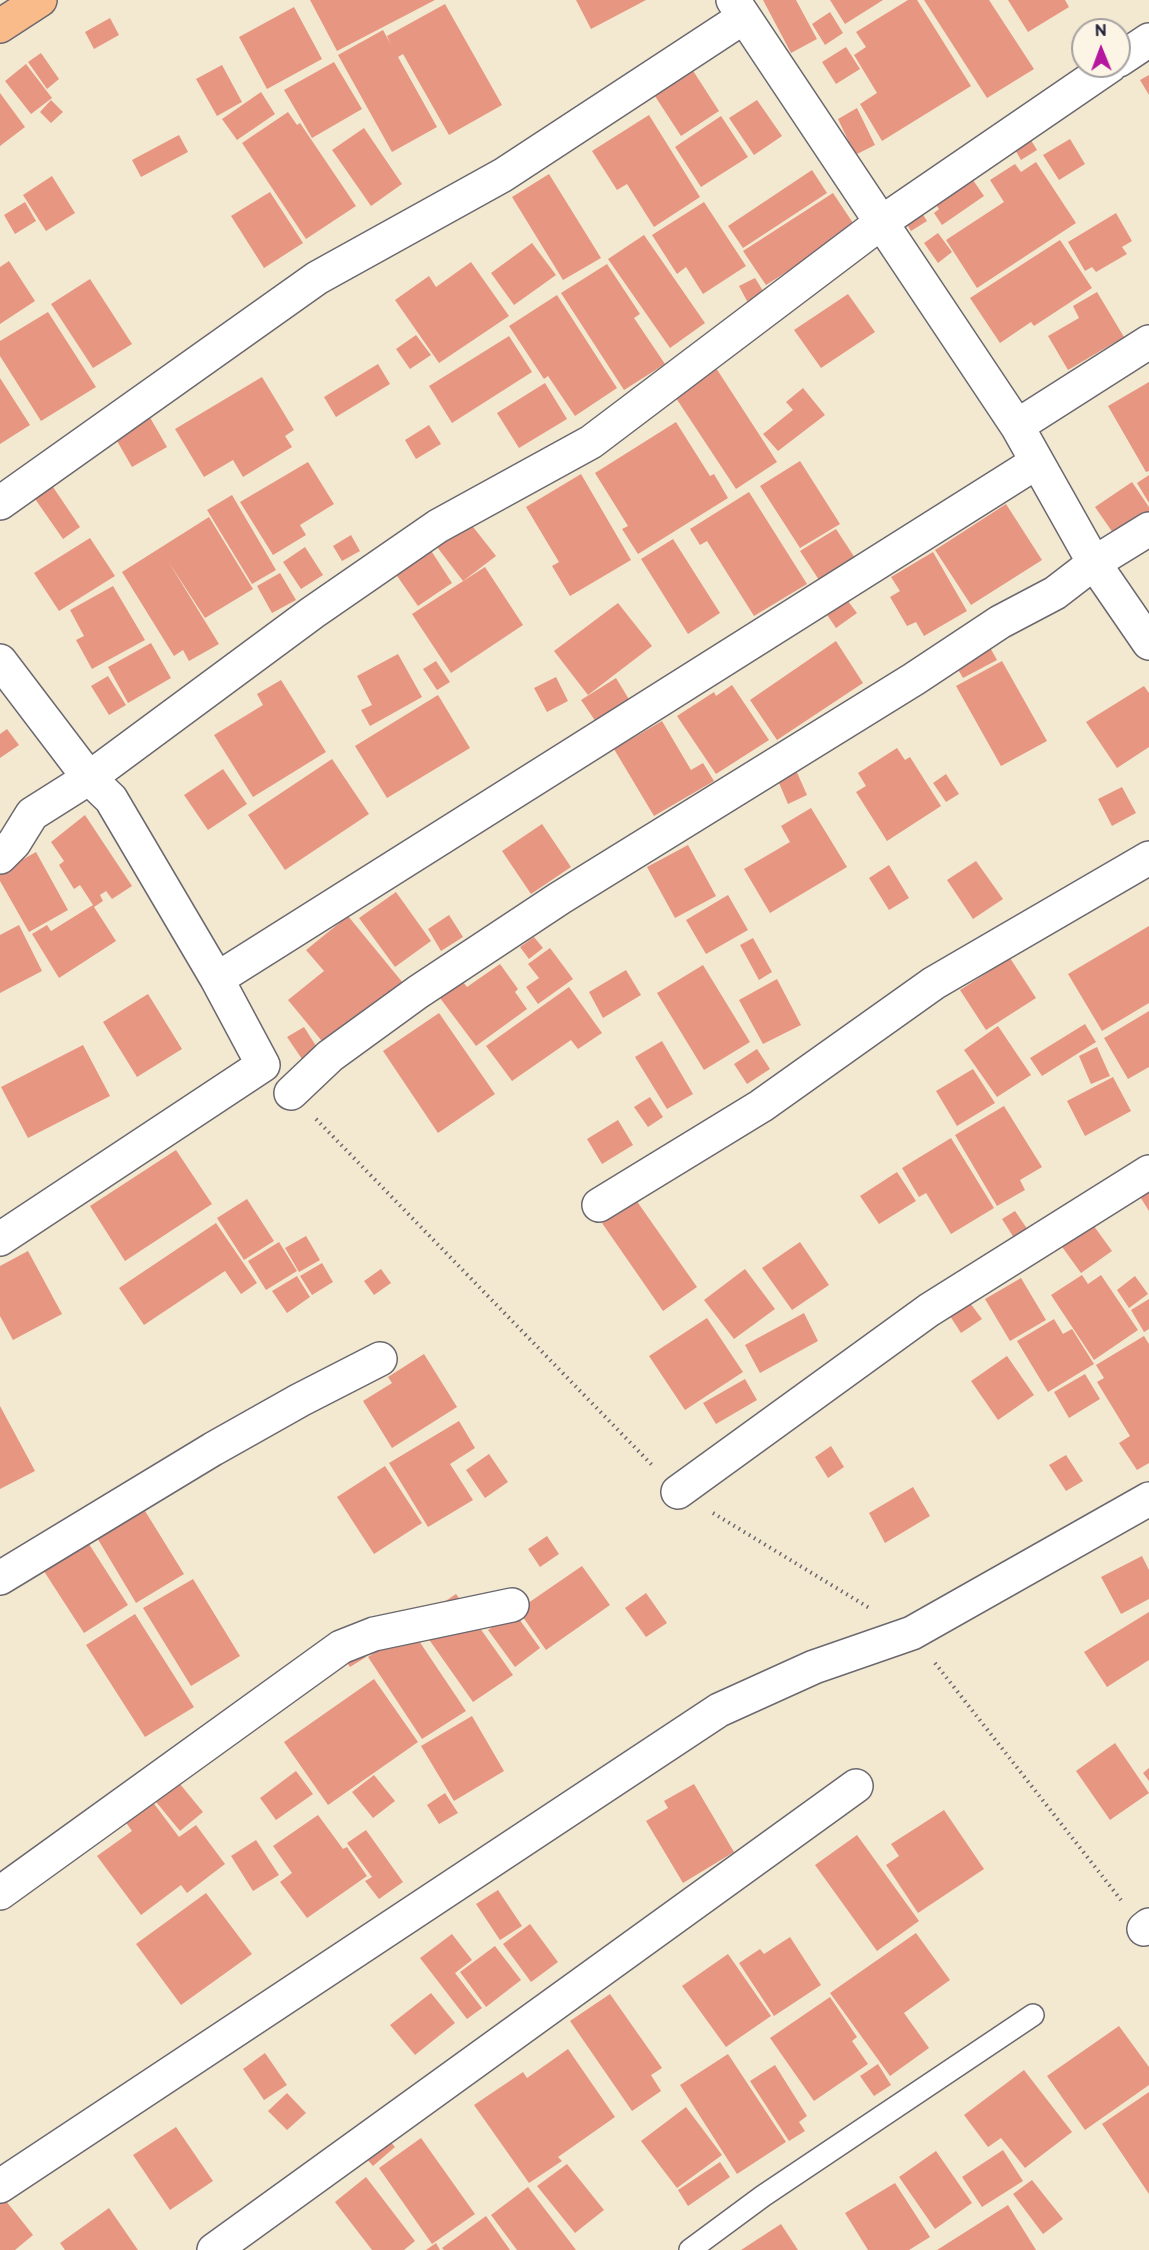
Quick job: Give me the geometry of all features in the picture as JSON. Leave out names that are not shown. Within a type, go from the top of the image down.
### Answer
[{"type":"highway","points":[[0,26],[40,0]]},
{"type":"street","points":[[0,503],[317,278],[503,175],[738,9],[1017,426],[1094,563],[1149,643]]},
{"type":"street","points":[[1131,52],[1149,40]]},
{"type":"street","points":[[0,857],[14,843],[32,814],[89,778],[312,613],[438,526],[591,442],[882,222],[1092,78]]},
{"type":"street","points":[[1017,426],[1149,342]]},
{"type":"street","points":[[217,979],[1037,462]]},
{"type":"street","points":[[291,1093],[339,1049],[418,992],[560,898],[904,686],[1000,622],[1055,593],[1094,563],[1149,530]]},
{"type":"street","points":[[0,661],[89,778],[111,799],[217,979],[262,1065],[0,1239]]},
{"type":"street","points":[[599,1205],[761,1106],[934,982],[1149,858]]},
{"type":"street","points":[[678,1491],[929,1310],[1149,1172]]},
{"type":"street","points":[[0,1578],[213,1449],[300,1400],[380,1359]]},
{"type":"street","points":[[0,2186],[719,1710],[814,1667],[912,1634],[1149,1499]]},
{"type":"street","points":[[0,1893],[341,1647],[374,1634],[512,1605]]},
{"type":"street","points":[[214,2250],[856,1786]]},
{"type":"lane","points":[[690,2250],[763,2196],[1033,2015]]},
{"type":"building","points":[[310,0],[435,0],[337,51]]},
{"type":"building","points":[[576,0],[646,0],[591,29]]},
{"type":"building","points":[[763,0],[796,0],[817,39],[791,53]]},
{"type":"building","points":[[830,0],[883,0],[845,24]]},
{"type":"building","points":[[908,0],[917,0],[971,86],[882,141],[860,104],[877,93],[854,55],[866,47],[856,32]]},
{"type":"building","points":[[924,0],[989,0],[1034,69],[987,98]]},
{"type":"building","points":[[1008,0],[1065,0],[1069,7],[1028,32]]},
{"type":"building","points":[[445,4],[502,105],[449,135],[403,54],[398,57],[437,127],[392,152],[338,55],[383,30],[391,45],[387,36]]},
{"type":"building","points":[[294,7],[322,59],[267,89],[239,37]]},
{"type":"building","points":[[830,12],[843,33],[825,45],[812,24]]},
{"type":"building","points":[[110,18],[119,35],[94,49],[85,32]]},
{"type":"building","points":[[846,47],[860,69],[836,84],[822,62]]},
{"type":"building","points":[[41,53],[59,79],[47,89],[28,62]]},
{"type":"building","points":[[334,62],[362,109],[312,138],[284,90]]},
{"type":"building","points":[[26,64],[52,98],[31,114],[5,81]]},
{"type":"building","points":[[222,65],[242,102],[217,116],[196,79]]},
{"type":"building","points":[[690,66],[719,111],[681,136],[651,90]]},
{"type":"building","points":[[1149,75],[1149,95],[1140,80]]},
{"type":"building","points":[[261,92],[275,114],[237,140],[222,119]]},
{"type":"building","points":[[0,93],[25,127],[0,146]]},
{"type":"building","points":[[51,100],[63,112],[51,123],[40,112]]},
{"type":"building","points":[[757,100],[782,136],[754,155],[729,118]]},
{"type":"building","points":[[857,108],[875,145],[855,155],[838,119]]},
{"type":"building","points":[[288,112],[297,125],[300,123],[356,206],[306,239],[242,143]]},
{"type":"building","points":[[649,115],[700,197],[654,227],[627,184],[617,190],[592,151]]},
{"type":"building","points":[[721,116],[748,157],[701,187],[675,147]]},
{"type":"building","points":[[1021,124],[1037,150],[1021,160],[1006,134]]},
{"type":"building","points":[[364,128],[402,184],[371,206],[332,150]]},
{"type":"building","points":[[179,135],[188,152],[141,177],[132,160]]},
{"type":"building","points":[[1070,139],[1085,164],[1059,180],[1043,155]]},
{"type":"building","points":[[1036,162],[1076,223],[977,288],[946,240],[1004,202],[990,180],[1015,164],[1021,172]]},
{"type":"building","points":[[962,164],[984,196],[942,225],[934,213],[939,209],[925,189]]},
{"type":"building","points":[[812,170],[827,193],[743,248],[728,226]]},
{"type":"building","points":[[549,174],[601,258],[563,280],[512,197]]},
{"type":"building","points":[[52,176],[75,213],[46,231],[23,195]]},
{"type":"building","points":[[270,192],[303,243],[264,268],[231,216]]},
{"type":"building","points":[[833,193],[859,232],[826,247],[766,285],[743,251]]},
{"type":"building","points":[[910,194],[927,221],[911,231],[894,204]]},
{"type":"building","points":[[25,202],[36,221],[15,234],[4,215]]},
{"type":"building","points":[[704,202],[746,266],[703,294],[686,267],[677,274],[652,235]]},
{"type":"building","points":[[1116,213],[1132,241],[1122,247],[1127,254],[1096,272],[1092,267],[1085,271],[1068,242]]},
{"type":"building","points":[[938,233],[952,252],[938,263],[924,243]]},
{"type":"building","points":[[644,235],[705,323],[670,348],[608,259]]},
{"type":"building","points":[[1060,240],[1092,288],[1034,326],[1031,322],[1000,343],[970,298]]},
{"type":"building","points":[[532,243],[556,275],[514,305],[491,273]]},
{"type":"building","points":[[9,261],[35,301],[0,324],[0,267]]},
{"type":"building","points":[[471,262],[509,316],[439,363],[395,300],[429,276],[436,287]]},
{"type":"building","points":[[607,264],[640,314],[634,318],[665,364],[624,390],[561,293]]},
{"type":"building","points":[[755,278],[765,294],[748,303],[739,286]]},
{"type":"building","points":[[90,279],[132,344],[93,368],[51,304]]},
{"type":"building","points":[[1097,292],[1124,337],[1068,370],[1048,336],[1079,318],[1073,306]]},
{"type":"building","points":[[848,294],[875,332],[821,368],[794,330]]},
{"type":"building","points":[[557,295],[617,388],[575,416],[548,376],[544,379],[509,326]]},
{"type":"building","points":[[48,312],[96,387],[41,421],[0,356],[0,341]]},
{"type":"building","points":[[416,335],[431,355],[410,369],[396,349]]},
{"type":"building","points":[[509,336],[532,372],[452,423],[429,386]]},
{"type":"building","points":[[378,364],[390,384],[336,417],[324,397]]},
{"type":"building","points":[[716,368],[777,462],[736,489],[674,395]]},
{"type":"building","points":[[262,377],[294,430],[285,436],[292,447],[243,477],[233,460],[204,477],[175,429]]},
{"type":"building","points":[[0,378],[30,425],[0,444]]},
{"type":"building","points":[[1149,382],[1149,471],[1146,472],[1108,406]]},
{"type":"building","points":[[545,383],[567,419],[519,448],[497,413]]},
{"type":"building","points":[[803,388],[825,415],[778,451],[763,434],[793,410],[786,402]]},
{"type":"building","points":[[148,414],[167,447],[132,467],[113,434]]},
{"type":"building","points":[[676,422],[710,476],[714,474],[728,498],[638,554],[622,529],[628,526],[595,473]]},
{"type":"building","points":[[429,425],[441,444],[416,459],[405,440]]},
{"type":"building","points":[[800,461],[840,524],[800,548],[760,486]]},
{"type":"building","points":[[308,462],[334,504],[300,525],[306,535],[273,555],[240,502]]},
{"type":"building","points":[[581,474],[631,560],[570,596],[552,566],[559,562],[526,507]]},
{"type":"building","points":[[1149,475],[1149,503],[1137,483]]},
{"type":"building","points":[[1132,482],[1149,507],[1149,539],[1127,553],[1095,507]]},
{"type":"building","points":[[51,484],[80,527],[63,539],[33,496]]},
{"type":"building","points":[[749,492],[807,584],[754,616],[707,541],[700,545],[690,529]]},
{"type":"building","points":[[232,495],[276,570],[252,584],[207,510]]},
{"type":"building","points":[[1006,504],[1042,560],[971,605],[935,550]]},
{"type":"building","points":[[209,517],[253,589],[205,618],[168,561],[219,644],[189,661],[183,650],[174,656],[122,572]]},
{"type":"building","points":[[470,523],[496,556],[463,581],[437,547]]},
{"type":"building","points":[[836,529],[855,558],[819,580],[800,551]]},
{"type":"building","points":[[351,535],[360,551],[342,561],[333,546]]},
{"type":"building","points":[[90,538],[115,576],[59,611],[34,573]]},
{"type":"building","points":[[673,539],[720,613],[688,634],[641,559]]},
{"type":"building","points":[[305,547],[323,575],[301,589],[283,562]]},
{"type":"building","points":[[430,549],[452,583],[418,606],[395,573]]},
{"type":"building","points":[[933,552],[967,611],[924,636],[916,622],[907,626],[890,597],[900,591],[891,577]]},
{"type":"building","points":[[485,567],[523,625],[451,673],[412,614]]},
{"type":"building","points":[[280,573],[296,600],[272,613],[257,586]]},
{"type":"building","points":[[113,586],[145,640],[92,669],[76,640],[84,636],[70,610]]},
{"type":"building","points":[[841,592],[857,613],[836,628],[821,606]]},
{"type":"building","points":[[618,603],[652,646],[588,695],[554,651]]},
{"type":"building","points":[[836,641],[863,683],[777,740],[750,700]]},
{"type":"building","points":[[987,642],[997,660],[963,678],[953,661]]},
{"type":"building","points":[[151,643],[171,678],[128,703],[108,667]]},
{"type":"building","points":[[398,654],[422,697],[370,726],[361,710],[372,705],[357,676]]},
{"type":"building","points":[[436,661],[450,682],[437,690],[423,669]]},
{"type":"building","points":[[1002,661],[1047,741],[1001,766],[956,686]]},
{"type":"building","points":[[108,676],[126,705],[109,715],[91,686]]},
{"type":"building","points":[[556,677],[568,701],[547,712],[534,688]]},
{"type":"building","points":[[616,678],[630,701],[596,722],[581,700]]},
{"type":"building","points":[[281,680],[326,752],[253,797],[214,735],[263,705],[257,694]]},
{"type":"building","points":[[732,685],[769,740],[716,774],[677,716],[714,692],[716,696]]},
{"type":"building","points":[[1144,686],[1149,693],[1149,747],[1117,768],[1086,722]]},
{"type":"building","points":[[438,695],[470,748],[387,798],[355,746]]},
{"type":"building","points":[[662,721],[691,770],[703,763],[714,781],[654,816],[614,749]]},
{"type":"building","points":[[7,729],[19,745],[0,758],[0,734]]},
{"type":"building","points":[[897,748],[905,760],[910,757],[941,806],[887,841],[856,792],[866,786],[858,773]]},
{"type":"building","points":[[332,759],[369,814],[285,870],[248,815]]},
{"type":"building","points":[[795,768],[807,795],[788,804],[776,776]]},
{"type":"building","points":[[223,769],[247,804],[208,830],[184,795]]},
{"type":"building","points":[[946,774],[959,794],[946,802],[933,783]]},
{"type":"building","points":[[1122,787],[1136,813],[1112,826],[1098,799]]},
{"type":"building","points":[[811,808],[847,867],[770,913],[744,869],[790,842],[781,826]]},
{"type":"building","points":[[85,815],[132,886],[112,899],[106,891],[100,895],[103,901],[94,907],[116,941],[59,978],[32,934],[47,925],[51,931],[93,905],[80,885],[74,889],[59,865],[64,861],[51,842]]},
{"type":"building","points":[[542,824],[571,867],[531,894],[502,851]]},
{"type":"building","points":[[688,845],[716,896],[675,918],[647,867]]},
{"type":"building","points":[[36,852],[68,910],[29,932],[0,881],[0,872]]},
{"type":"building","points":[[976,861],[1003,899],[973,919],[947,880]]},
{"type":"building","points":[[889,865],[909,898],[889,910],[869,878]]},
{"type":"building","points":[[396,892],[431,941],[395,967],[359,918]]},
{"type":"building","points":[[728,895],[748,930],[706,954],[686,920]]},
{"type":"building","points":[[449,915],[463,937],[441,951],[428,929]]},
{"type":"building","points":[[348,916],[403,983],[326,1046],[288,1000],[324,971],[306,950]]},
{"type":"building","points":[[19,925],[42,971],[0,993],[0,935]]},
{"type":"building","points":[[1149,926],[1149,1003],[1102,1031],[1068,974]]},
{"type":"building","points":[[534,937],[543,948],[529,959],[520,947]]},
{"type":"building","points":[[753,938],[772,972],[759,980],[740,945]]},
{"type":"building","points":[[550,948],[573,979],[538,1004],[526,987],[539,978],[528,964]]},
{"type":"building","points":[[1010,958],[1036,998],[986,1030],[960,990]]},
{"type":"building","points":[[500,964],[518,989],[515,992],[527,1009],[476,1046],[437,994],[460,978],[467,987]]},
{"type":"building","points":[[703,965],[750,1042],[704,1070],[657,993]]},
{"type":"building","points":[[626,970],[641,995],[603,1018],[589,992]]},
{"type":"building","points":[[777,979],[801,1025],[763,1044],[739,1000]]},
{"type":"building","points":[[569,987],[602,1033],[578,1049],[571,1040],[512,1081],[486,1046]]},
{"type":"building","points":[[148,994],[182,1049],[137,1077],[103,1022]]},
{"type":"building","points":[[1149,1011],[1149,1067],[1128,1079],[1104,1038]]},
{"type":"building","points":[[439,1013],[495,1094],[438,1133],[383,1051]]},
{"type":"building","points":[[1085,1024],[1096,1042],[1042,1076],[1030,1058]]},
{"type":"building","points":[[998,1026],[1031,1075],[997,1097],[964,1050]]},
{"type":"building","points":[[304,1027],[318,1049],[302,1059],[287,1037]]},
{"type":"building","points":[[662,1041],[693,1094],[667,1109],[635,1057]]},
{"type":"building","points":[[83,1045],[110,1096],[28,1138],[1,1087]]},
{"type":"building","points":[[1097,1047],[1110,1076],[1091,1084],[1079,1056]]},
{"type":"building","points":[[757,1049],[770,1069],[747,1084],[734,1064]]},
{"type":"building","points":[[973,1069],[995,1103],[957,1126],[936,1091]]},
{"type":"building","points":[[1113,1077],[1131,1111],[1085,1136],[1067,1101]]},
{"type":"building","points":[[650,1097],[663,1117],[648,1127],[634,1107]]},
{"type":"building","points":[[1004,1106],[1042,1167],[1020,1180],[1025,1190],[997,1206],[955,1135]]},
{"type":"building","points":[[618,1120],[633,1145],[602,1164],[587,1139]]},
{"type":"building","points":[[951,1138],[994,1208],[951,1234],[926,1193],[919,1197],[902,1168]]},
{"type":"building","points":[[176,1150],[212,1204],[125,1261],[90,1206]]},
{"type":"building","points":[[897,1172],[916,1201],[879,1224],[860,1196]]},
{"type":"building","points":[[1149,1178],[1149,1211],[1134,1187]]},
{"type":"building","points":[[247,1199],[274,1241],[244,1260],[217,1218]]},
{"type":"building","points":[[636,1200],[697,1287],[663,1311],[602,1223]]},
{"type":"building","points":[[1015,1211],[1028,1230],[1014,1238],[1002,1219]]},
{"type":"building","points":[[1091,1222],[1112,1251],[1081,1273],[1060,1244]]},
{"type":"building","points":[[216,1223],[257,1283],[241,1294],[225,1271],[144,1325],[119,1288]]},
{"type":"building","points":[[306,1236],[320,1260],[299,1272],[285,1248]]},
{"type":"building","points":[[279,1242],[297,1271],[266,1290],[248,1261]]},
{"type":"building","points":[[800,1242],[829,1285],[792,1310],[762,1268]]},
{"type":"building","points":[[28,1251],[62,1314],[13,1340],[0,1316],[0,1266]]},
{"type":"building","points":[[322,1263],[333,1282],[312,1295],[300,1276]]},
{"type":"building","points":[[381,1269],[391,1283],[374,1295],[364,1281]]},
{"type":"building","points":[[745,1269],[775,1309],[734,1339],[704,1300]]},
{"type":"building","points":[[1082,1275],[1088,1284],[1101,1275],[1138,1330],[1094,1360],[1051,1295]]},
{"type":"building","points":[[297,1276],[310,1297],[287,1313],[272,1291]]},
{"type":"building","points":[[1135,1276],[1148,1294],[1129,1308],[1117,1290]]},
{"type":"building","points":[[1021,1278],[1046,1320],[1010,1341],[985,1299]]},
{"type":"building","points":[[1149,1299],[1149,1329],[1144,1332],[1131,1310]]},
{"type":"building","points":[[970,1303],[982,1319],[961,1333],[950,1316]]},
{"type":"building","points":[[804,1313],[818,1341],[760,1373],[745,1345]]},
{"type":"building","points":[[707,1318],[743,1372],[685,1410],[649,1356]]},
{"type":"building","points":[[1054,1319],[1063,1334],[1072,1329],[1094,1364],[1048,1392],[1017,1341]]},
{"type":"building","points":[[1144,1336],[1149,1344],[1149,1463],[1137,1470],[1119,1443],[1130,1436],[1097,1382],[1104,1378],[1096,1365]]},
{"type":"building","points":[[424,1354],[457,1407],[392,1448],[363,1401],[392,1383],[388,1377]]},
{"type":"building","points":[[1007,1356],[1034,1395],[998,1420],[971,1381]]},
{"type":"building","points":[[1085,1374],[1100,1399],[1069,1418],[1054,1392]]},
{"type":"building","points":[[745,1379],[757,1400],[716,1424],[703,1403]]},
{"type":"building","points":[[0,1406],[35,1471],[0,1489]]},
{"type":"building","points":[[459,1421],[475,1448],[450,1464],[473,1500],[428,1527],[389,1463]]},
{"type":"building","points":[[831,1446],[844,1467],[828,1478],[815,1457]]},
{"type":"building","points":[[489,1454],[508,1482],[485,1498],[466,1470]]},
{"type":"building","points":[[1066,1455],[1083,1481],[1066,1491],[1049,1465]]},
{"type":"building","points":[[385,1466],[422,1523],[374,1554],[337,1497]]},
{"type":"building","points":[[913,1487],[930,1516],[885,1543],[869,1513]]},
{"type":"building","points":[[137,1498],[184,1574],[136,1603],[90,1526]]},
{"type":"building","points":[[71,1516],[128,1605],[84,1633],[27,1545]]},
{"type":"building","points":[[547,1536],[559,1554],[540,1567],[528,1549]]},
{"type":"building","points":[[1142,1556],[1149,1570],[1149,1599],[1121,1614],[1101,1577]]},
{"type":"building","points":[[582,1566],[610,1605],[546,1650],[518,1610]]},
{"type":"building","points":[[193,1579],[240,1656],[191,1686],[143,1608]]},
{"type":"building","points":[[646,1593],[667,1623],[646,1637],[625,1608]]},
{"type":"building","points":[[456,1594],[513,1675],[473,1702],[416,1621]]},
{"type":"building","points":[[514,1612],[540,1648],[515,1667],[488,1630]]},
{"type":"building","points":[[1149,1612],[1149,1660],[1107,1687],[1084,1652]]},
{"type":"building","points":[[135,1614],[194,1707],[145,1737],[86,1645]]},
{"type":"building","points":[[411,1629],[466,1711],[422,1739],[368,1657]]},
{"type":"building","points":[[354,1639],[366,1657],[350,1667],[338,1649]]},
{"type":"building","points":[[374,1679],[418,1742],[328,1805],[284,1742]]},
{"type":"building","points":[[472,1716],[504,1771],[454,1801],[421,1746]]},
{"type":"building","points":[[1115,1743],[1149,1793],[1110,1820],[1076,1771]]},
{"type":"building","points":[[1149,1768],[1149,1781],[1143,1773]]},
{"type":"building","points":[[296,1771],[313,1794],[276,1820],[260,1798]]},
{"type":"building","points":[[374,1775],[395,1801],[373,1818],[352,1792]]},
{"type":"building","points":[[175,1778],[203,1812],[180,1831],[152,1797]]},
{"type":"building","points":[[694,1784],[734,1852],[683,1883],[646,1821],[668,1808],[664,1801]]},
{"type":"building","points":[[445,1793],[458,1813],[439,1824],[427,1805]]},
{"type":"building","points":[[152,1801],[179,1837],[196,1825],[225,1864],[187,1893],[181,1885],[141,1915],[97,1856],[132,1831],[125,1821]]},
{"type":"building","points":[[944,1810],[984,1869],[918,1913],[886,1865],[899,1856],[891,1844]]},
{"type":"building","points":[[318,1815],[343,1849],[347,1847],[367,1876],[307,1918],[280,1882],[292,1873],[273,1846]]},
{"type":"building","points":[[366,1830],[403,1882],[379,1899],[365,1881],[372,1877],[347,1843]]},
{"type":"building","points":[[857,1835],[919,1921],[877,1951],[815,1865]]},
{"type":"building","points":[[256,1840],[279,1875],[253,1891],[231,1856]]},
{"type":"building","points":[[498,1890],[522,1926],[500,1940],[476,1904]]},
{"type":"building","points":[[206,1893],[252,1954],[181,2005],[136,1944]]},
{"type":"building","points":[[530,1924],[558,1962],[531,1982],[503,1944]]},
{"type":"building","points":[[916,1933],[950,1980],[904,2013],[929,2048],[890,2076],[830,1993]]},
{"type":"building","points":[[452,1934],[472,1960],[455,1973],[482,2008],[467,2019],[420,1958]]},
{"type":"building","points":[[790,1937],[821,1985],[774,2016],[739,1963],[760,1949],[764,1954]]},
{"type":"building","points":[[495,1946],[521,1980],[486,2007],[460,1972]]},
{"type":"building","points":[[728,1954],[771,2016],[726,2047],[682,1986]]},
{"type":"building","points":[[431,1993],[455,2023],[415,2055],[390,2025]]},
{"type":"building","points":[[610,1994],[662,2068],[651,2075],[661,2091],[632,2111],[570,2021]]},
{"type":"building","points":[[830,1997],[857,2037],[852,2041],[868,2064],[814,2101],[770,2038]]},
{"type":"building","points":[[1119,2026],[1149,2067],[1149,2085],[1085,2130],[1047,2076]]},
{"type":"building","points":[[568,2049],[615,2117],[558,2157],[562,2161],[529,2183],[474,2105],[523,2072],[527,2078]]},
{"type":"building","points":[[265,2053],[287,2085],[264,2100],[243,2069]]},
{"type":"building","points":[[728,2054],[786,2142],[737,2174],[680,2085]]},
{"type":"building","points":[[878,2064],[891,2085],[874,2096],[860,2076]]},
{"type":"building","points":[[775,2065],[807,2116],[799,2122],[805,2131],[789,2141],[750,2081]]},
{"type":"building","points":[[1024,2070],[1072,2132],[1025,2168],[1001,2138],[988,2147],[964,2115]]},
{"type":"building","points":[[1149,2092],[1149,2194],[1102,2124]]},
{"type":"building","points":[[287,2093],[306,2113],[287,2130],[268,2111]]},
{"type":"building","points":[[686,2107],[722,2155],[677,2188],[641,2141]]},
{"type":"building","points":[[176,2127],[213,2181],[170,2210],[133,2155]]},
{"type":"building","points":[[379,2129],[395,2147],[373,2166],[357,2148]]},
{"type":"building","points":[[421,2138],[475,2214],[432,2244],[379,2168]]},
{"type":"building","points":[[1003,2150],[1023,2181],[982,2207],[962,2177]]},
{"type":"building","points":[[936,2151],[972,2203],[935,2229],[899,2177]]},
{"type":"building","points":[[720,2162],[730,2177],[688,2206],[678,2190]]},
{"type":"building","points":[[567,2164],[604,2210],[575,2233],[537,2186]]},
{"type":"building","points":[[366,2177],[415,2241],[404,2250],[372,2250],[335,2202]]},
{"type":"building","points":[[1032,2180],[1063,2219],[1043,2234],[1013,2194]]},
{"type":"building","points":[[895,2183],[930,2237],[909,2250],[868,2250],[845,2213]]},
{"type":"building","points":[[528,2187],[576,2250],[517,2250],[491,2215]]},
{"type":"building","points":[[2,2196],[33,2235],[15,2250],[0,2250],[0,2198]]},
{"type":"building","points":[[1008,2205],[1036,2250],[937,2250]]},
{"type":"building","points":[[109,2208],[138,2250],[65,2250],[60,2243]]},
{"type":"building","points":[[486,2216],[510,2250],[444,2250],[442,2248]]},
{"type":"building","points":[[781,2224],[798,2250],[741,2250]]},
{"type":"building","points":[[436,2243],[440,2250],[426,2250]]}]
